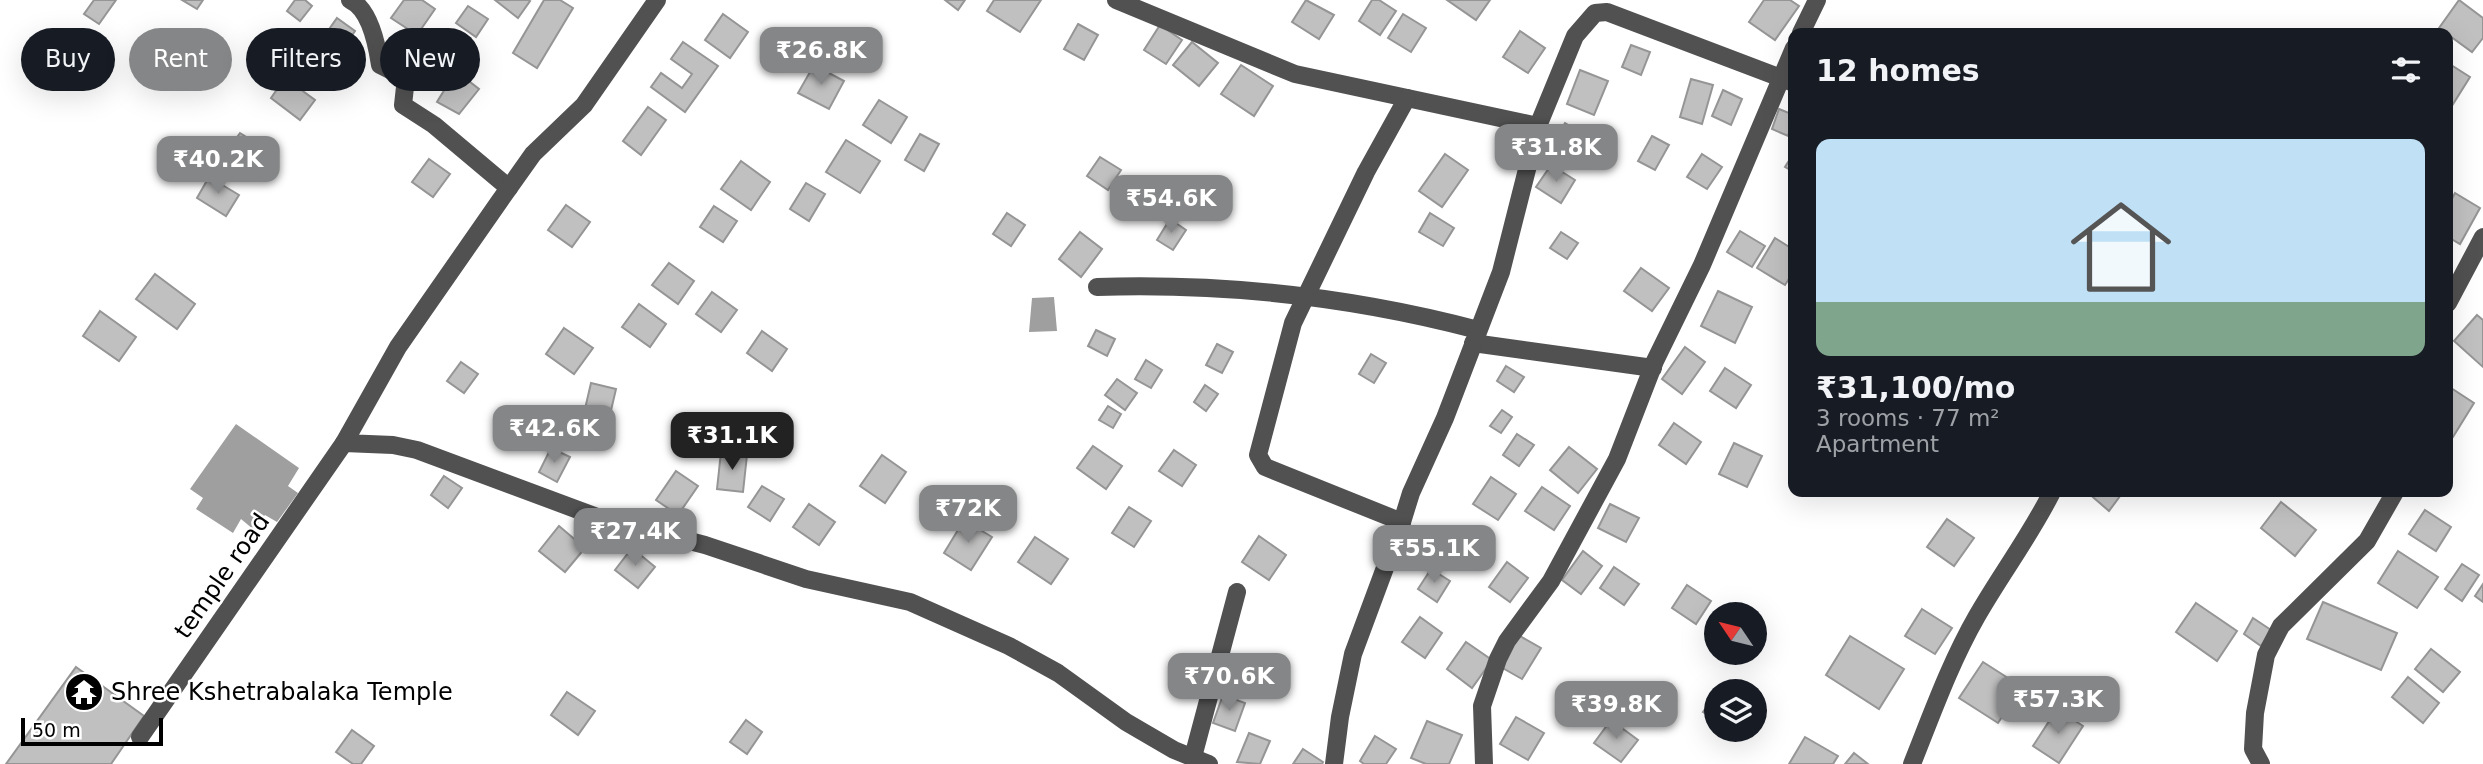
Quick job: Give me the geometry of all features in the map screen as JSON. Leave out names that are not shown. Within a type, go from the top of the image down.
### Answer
[{"type":"street","points":[[350,0],[358,3],[376,40],[380,65],[406,78],[403,104],[434,125],[509,188]]},
{"type":"street","name":"temple road","points":[[140,737],[344,443],[398,347],[509,188],[533,154],[584,105],[657,0]]},
{"type":"street","points":[[1116,0],[1294,74],[1538,126]]},
{"type":"street","points":[[1587,20],[1591,0]]},
{"type":"street","points":[[1803,28],[1817,0]]},
{"type":"street","points":[[1334,764],[1339,717],[1353,654],[1411,493],[1446,418],[1501,272],[1538,126],[1576,36],[1595,13],[1607,12],[1787,80],[1653,368],[1617,459],[1551,581],[1507,641],[1498,659],[1482,706],[1484,764]]},
{"type":"street","points":[[1402,522],[1265,467],[1258,455],[1293,323],[1406,98]]},
{"type":"street","points":[[2453,294],[2483,237]]},
{"type":"street","points":[[1097,287],[1175,285],[1306,295],[1475,336],[1653,368]]},
{"type":"street","points":[[344,443],[393,444],[416,450],[597,517],[705,545],[806,579],[910,602],[1018,651],[1058,673],[1126,722],[1201,761],[1237,592]]},
{"type":"street","points":[[1912,764],[1941,687],[1977,616],[2049,497]]},
{"type":"street","points":[[2261,764],[2253,749],[2255,713],[2266,656],[2281,626],[2367,541],[2392,497]]},
{"type":"shaded area","points":[[1054,297],[1057,331],[1029,332],[1032,298]]},
{"type":"shaded area","points":[[236,424],[299,468],[288,486],[298,493],[277,522],[265,515],[253,529],[241,519],[233,533],[196,509],[203,498],[190,489]]},
{"type":"building","points":[[94,0],[116,0],[99,24],[84,14]]},
{"type":"building","points":[[182,0],[203,0],[197,9]]},
{"type":"building","points":[[295,0],[305,0],[312,6],[300,21],[287,11]]},
{"type":"building","points":[[404,0],[422,0],[435,9],[422,28],[406,28],[391,18]]},
{"type":"building","points":[[495,0],[528,0],[530,1],[518,18]]},
{"type":"building","points":[[544,0],[560,0],[573,8],[537,68],[513,53]]},
{"type":"building","points":[[945,0],[965,0],[958,10]]},
{"type":"building","points":[[994,0],[1041,0],[1020,32],[987,11]]},
{"type":"building","points":[[1306,0],[1334,15],[1319,39],[1292,22]]},
{"type":"building","points":[[1372,0],[1379,0],[1396,11],[1380,35],[1359,21]]},
{"type":"building","points":[[1447,0],[1490,0],[1476,20]]},
{"type":"building","points":[[1764,0],[1790,0],[1799,6],[1775,40],[1749,22]]},
{"type":"building","points":[[2459,0],[2483,18],[2483,38],[2472,52],[2453,38],[2453,28],[2439,28]]},
{"type":"building","points":[[468,6],[488,19],[480,31],[480,28],[463,28],[456,23]]},
{"type":"building","points":[[723,14],[748,32],[730,58],[705,40]]},
{"type":"building","points":[[1403,14],[1426,28],[1411,52],[1388,38]]},
{"type":"building","points":[[337,18],[351,28],[330,28]]},
{"type":"building","points":[[1078,24],[1098,35],[1084,60],[1064,49]]},
{"type":"building","points":[[1160,25],[1182,40],[1166,64],[1144,50]]},
{"type":"building","points":[[1520,31],[1545,48],[1528,73],[1503,57]]},
{"type":"building","points":[[683,42],[718,66],[685,112],[651,87],[661,73],[682,88],[692,74],[671,59]]},
{"type":"building","points":[[1192,42],[1218,63],[1199,86],[1173,65]]},
{"type":"building","points":[[1631,45],[1650,52],[1641,75],[1622,67]]},
{"type":"building","points":[[814,65],[844,81],[829,109],[798,93]]},
{"type":"building","points":[[1241,65],[1273,86],[1254,116],[1221,94]]},
{"type":"building","points":[[2453,66],[2470,77],[2453,104]]},
{"type":"building","points":[[1580,70],[1608,81],[1594,115],[1567,104]]},
{"type":"building","points":[[1691,79],[1713,85],[1702,124],[1680,117]]},
{"type":"building","points":[[1723,90],[1742,99],[1731,125],[1712,116]]},
{"type":"building","points":[[276,91],[303,91],[315,100],[300,120],[271,98]]},
{"type":"building","points":[[444,91],[477,91],[459,114],[437,102]]},
{"type":"building","points":[[879,100],[907,117],[891,143],[863,125]]},
{"type":"building","points":[[648,107],[666,120],[641,155],[623,141]]},
{"type":"building","points":[[1779,109],[1788,113],[1788,136],[1772,129]]},
{"type":"building","points":[[1565,123],[1587,136],[1578,151],[1556,138]]},
{"type":"building","points":[[240,133],[265,149],[251,171],[226,153]]},
{"type":"building","points":[[920,134],[939,144],[924,171],[905,160]]},
{"type":"building","points":[[1652,136],[1669,145],[1655,170],[1638,161]]},
{"type":"building","points":[[846,140],[880,161],[860,193],[826,172]]},
{"type":"building","points":[[1445,154],[1468,170],[1442,207],[1419,191]]},
{"type":"building","points":[[1702,154],[1722,167],[1707,189],[1687,177]]},
{"type":"building","points":[[1100,157],[1121,170],[1108,190],[1087,176]]},
{"type":"building","points":[[429,159],[450,174],[433,197],[412,182]]},
{"type":"building","points":[[741,161],[770,182],[751,210],[721,189]]},
{"type":"building","points":[[1551,165],[1575,180],[1561,203],[1536,187]]},
{"type":"building","points":[[209,177],[239,195],[226,216],[197,198]]},
{"type":"building","points":[[806,183],[825,194],[809,221],[790,209]]},
{"type":"building","points":[[2455,193],[2480,208],[2460,244],[2453,240]]},
{"type":"building","points":[[566,205],[590,222],[572,247],[548,230]]},
{"type":"building","points":[[714,206],[737,221],[723,242],[700,227]]},
{"type":"building","points":[[1007,213],[1025,225],[1011,246],[993,234]]},
{"type":"building","points":[[1430,213],[1454,228],[1443,246],[1419,232]]},
{"type":"building","points":[[1170,219],[1186,230],[1173,250],[1157,240]]},
{"type":"building","points":[[1740,231],[1765,246],[1752,267],[1727,252]]},
{"type":"building","points":[[1080,232],[1102,249],[1081,277],[1059,259]]},
{"type":"building","points":[[1561,232],[1578,243],[1567,259],[1550,248]]},
{"type":"building","points":[[1775,238],[1788,246],[1788,280],[1785,285],[1757,268]]},
{"type":"building","points":[[669,263],[694,281],[678,304],[652,285]]},
{"type":"building","points":[[1641,268],[1669,288],[1652,311],[1624,291]]},
{"type":"building","points":[[155,274],[195,304],[177,329],[136,299]]},
{"type":"building","points":[[1718,291],[1752,307],[1735,343],[1701,326]]},
{"type":"building","points":[[712,292],[737,310],[721,332],[696,314]]},
{"type":"building","points":[[639,304],[666,324],[650,347],[622,327]]},
{"type":"building","points":[[100,311],[136,337],[119,361],[83,336]]},
{"type":"building","points":[[2477,315],[2483,320],[2483,367],[2454,341]]},
{"type":"building","points":[[564,328],[593,348],[574,374],[546,354]]},
{"type":"building","points":[[1096,330],[1115,339],[1107,356],[1088,346]]},
{"type":"building","points":[[762,331],[787,349],[772,371],[747,353]]},
{"type":"building","points":[[1217,344],[1233,352],[1222,373],[1206,365]]},
{"type":"building","points":[[1685,347],[1705,362],[1682,394],[1662,379]]},
{"type":"building","points":[[1371,354],[1386,363],[1374,383],[1359,374]]},
{"type":"building","points":[[1146,360],[1162,370],[1151,388],[1135,379]]},
{"type":"building","points":[[461,362],[478,374],[464,393],[447,381]]},
{"type":"building","points":[[1506,366],[1524,377],[1514,392],[1497,381]]},
{"type":"building","points":[[1725,368],[1751,385],[1736,408],[1710,391]]},
{"type":"building","points":[[1117,379],[1137,393],[1125,410],[1105,395]]},
{"type":"building","points":[[591,383],[616,389],[606,432],[581,426]]},
{"type":"building","points":[[1205,385],[1218,394],[1206,411],[1194,402]]},
{"type":"building","points":[[2453,389],[2474,403],[2453,437]]},
{"type":"building","points":[[1108,406],[1121,414],[1113,428],[1099,420]]},
{"type":"building","points":[[1502,410],[1512,417],[1501,433],[1490,426]]},
{"type":"building","points":[[1674,423],[1701,442],[1686,464],[1659,445]]},
{"type":"building","points":[[1517,434],[1534,445],[1519,466],[1503,455]]},
{"type":"building","points":[[1734,443],[1762,456],[1747,487],[1719,474]]},
{"type":"building","points":[[1093,446],[1122,466],[1106,489],[1077,468]]},
{"type":"building","points":[[1569,447],[1597,469],[1578,493],[1550,470]]},
{"type":"building","points":[[551,448],[570,457],[557,482],[539,472]]},
{"type":"building","points":[[1174,450],[1196,465],[1182,486],[1159,471]]},
{"type":"building","points":[[721,452],[747,455],[743,492],[717,489]]},
{"type":"building","points":[[882,455],[906,472],[885,503],[860,486]]},
{"type":"building","points":[[676,471],[698,486],[678,515],[656,500]]},
{"type":"building","points":[[444,476],[462,488],[448,508],[431,495]]},
{"type":"building","points":[[1491,477],[1516,494],[1498,520],[1473,504]]},
{"type":"building","points":[[762,486],[784,499],[770,521],[748,507]]},
{"type":"building","points":[[1542,487],[1570,506],[1554,530],[1525,511]]},
{"type":"building","points":[[2093,497],[2119,497],[2109,511]]},
{"type":"building","points":[[2281,502],[2316,530],[2295,556],[2261,528]]},
{"type":"building","points":[[809,504],[835,522],[819,545],[793,527]]},
{"type":"building","points":[[1610,504],[1639,518],[1626,542],[1598,528]]},
{"type":"building","points":[[1129,507],[1151,521],[1134,547],[1112,533]]},
{"type":"building","points":[[2425,510],[2451,527],[2436,551],[2409,534]]},
{"type":"building","points":[[1947,519],[1974,538],[1954,566],[1927,547]]},
{"type":"building","points":[[964,520],[992,537],[971,570],[944,553]]},
{"type":"building","points":[[559,526],[585,548],[565,572],[539,551]]},
{"type":"building","points":[[1259,536],[1286,555],[1269,580],[1242,562]]},
{"type":"building","points":[[1035,537],[1068,559],[1051,584],[1018,562]]},
{"type":"building","points":[[632,548],[655,567],[638,588],[615,570]]},
{"type":"building","points":[[1583,551],[1602,566],[1581,594],[1562,580]]},
{"type":"building","points":[[2398,551],[2438,577],[2417,608],[2378,583]]},
{"type":"building","points":[[1507,562],[1528,578],[1510,602],[1489,587]]},
{"type":"building","points":[[2462,564],[2479,575],[2462,601],[2445,589]]},
{"type":"building","points":[[1614,567],[1639,584],[1624,605],[1600,588]]},
{"type":"building","points":[[1431,569],[1450,581],[1437,602],[1418,589]]},
{"type":"building","points":[[2483,584],[2483,602],[2475,596]]},
{"type":"building","points":[[1687,585],[1711,601],[1704,602],[1704,612],[1696,624],[1672,608]]},
{"type":"building","points":[[2323,602],[2397,633],[2381,670],[2307,639]]},
{"type":"building","points":[[2196,603],[2237,631],[2217,661],[2176,632]]},
{"type":"building","points":[[1922,609],[1952,628],[1935,654],[1905,636]]},
{"type":"building","points":[[1420,617],[1442,633],[1425,658],[1402,642]]},
{"type":"building","points":[[2253,618],[2271,630],[2261,646],[2244,634]]},
{"type":"building","points":[[1518,635],[1541,648],[1522,679],[1499,666]]},
{"type":"building","points":[[1850,636],[1904,669],[1879,709],[1826,675]]},
{"type":"building","points":[[1466,642],[1492,660],[1472,688],[1447,669]]},
{"type":"building","points":[[2431,649],[2460,672],[2443,692],[2415,669]]},
{"type":"building","points":[[1983,662],[2022,687],[1998,723],[1959,698]]},
{"type":"building","name":"Shree Kshetrabalaka Temple","points":[[76,667],[144,716],[111,764],[6,764]]},
{"type":"building","points":[[2408,677],[2439,703],[2423,723],[2392,697]]},
{"type":"building","points":[[567,692],[595,711],[578,735],[551,715]]},
{"type":"building","points":[[1223,695],[1245,703],[1235,731],[1213,723]]},
{"type":"building","points":[[2057,709],[2083,726],[2059,763],[2033,746]]},
{"type":"building","points":[[1516,717],[1544,733],[1528,760],[1500,744]]},
{"type":"building","points":[[746,720],[762,732],[747,754],[730,742]]},
{"type":"building","points":[[1611,720],[1638,740],[1621,762],[1594,743]]},
{"type":"building","points":[[1427,721],[1462,735],[1449,764],[1426,764],[1411,758]]},
{"type":"building","points":[[352,730],[374,746],[361,764],[353,764],[336,752]]},
{"type":"building","points":[[1249,733],[1270,741],[1260,764],[1237,762]]},
{"type":"building","points":[[1375,736],[1396,749],[1386,764],[1364,764],[1360,761]]},
{"type":"building","points":[[1805,737],[1838,756],[1833,764],[1789,764]]},
{"type":"building","points":[[1303,749],[1323,762],[1322,764],[1293,764]]},
{"type":"building","points":[[1854,753],[1868,764],[1845,764]]},
{"type":"place","name":"Shree Kshetrabalaka Temple","points":[[84,692]]}]
